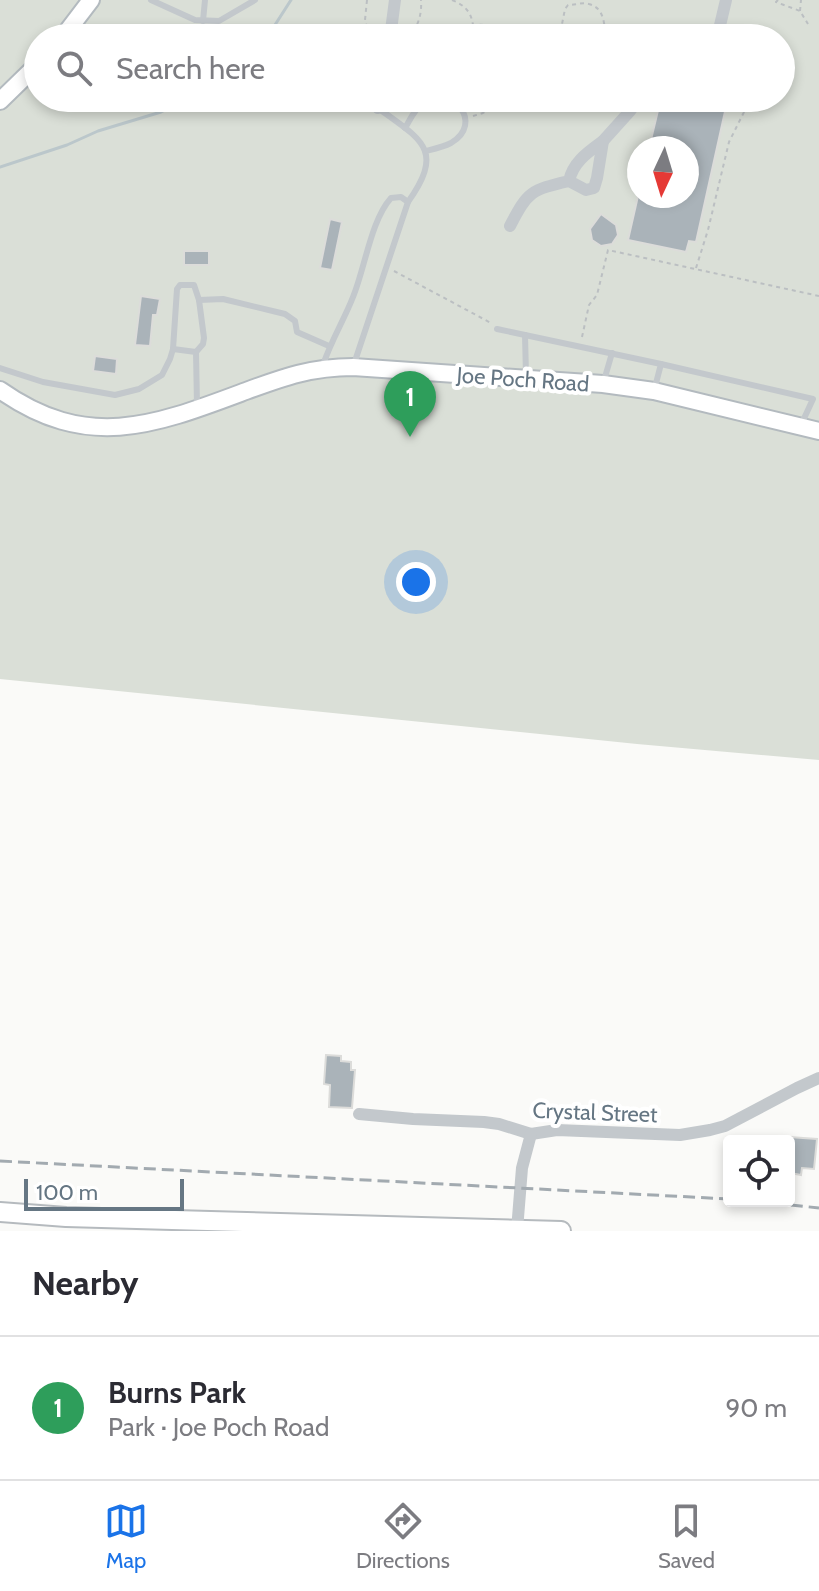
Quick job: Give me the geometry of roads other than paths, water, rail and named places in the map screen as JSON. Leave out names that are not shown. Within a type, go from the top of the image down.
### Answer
[{"type":"main road","points":[[0,1212],[377,1229],[561,1231]]},
{"type":"street","points":[[73,24],[91,0]]},
{"type":"street","points":[[392,24],[395,0]]},
{"type":"street","points":[[720,24],[726,0]]},
{"type":"street","points":[[0,101],[24,78]]},
{"type":"street","points":[[569,181],[575,165],[603,141],[628,112]]},
{"type":"street","points":[[510,226],[519,208],[534,191],[569,181],[586,190],[594,188],[603,141]]},
{"type":"street","name":"Joe Poch Road","points":[[0,390],[48,417],[84,426],[114,427],[151,423],[302,371],[353,367],[603,384],[654,391],[819,431]]},
{"type":"street","name":"Crystal Street","points":[[359,1114],[484,1122],[531,1134],[557,1130],[680,1135],[710,1130],[738,1120],[819,1078]]},
{"type":"street","points":[[511,1230],[531,1134]]},
{"type":"lane","points":[[151,0],[203,21],[219,21],[255,0]]},
{"type":"lane","points":[[203,21],[205,0]]},
{"type":"lane","points":[[353,367],[408,202],[424,174],[426,151],[419,139],[388,112]]},
{"type":"lane","points":[[405,128],[417,112]]},
{"type":"lane","points":[[426,151],[454,141],[464,129],[466,119],[462,112]]},
{"type":"lane","points":[[322,368],[329,346],[354,295],[380,214],[391,198],[401,197],[408,202]]},
{"type":"lane","points":[[0,368],[43,382],[121,395],[139,389],[162,375],[173,349],[177,286],[194,285],[204,338],[196,352],[197,409]]},
{"type":"lane","points":[[199,300],[223,299],[285,314],[295,321],[297,332],[329,346]]},
{"type":"lane","points":[[497,329],[813,399],[801,425]]},
{"type":"lane","points":[[525,335],[526,380]]},
{"type":"lane","points":[[173,349],[196,352]]},
{"type":"lane","points":[[603,384],[612,353]]},
{"type":"lane","points":[[654,391],[661,364]]},
{"type":"waterway","points":[[276,24],[291,0]]},
{"type":"waterway","points":[[0,167],[161,112]]},
{"type":"railway","points":[[0,1161],[723,1199]]},
{"type":"railway","points":[[795,1205],[819,1208]]},
{"type":"place","name":"Burns Park","points":[[410,437]]}]
